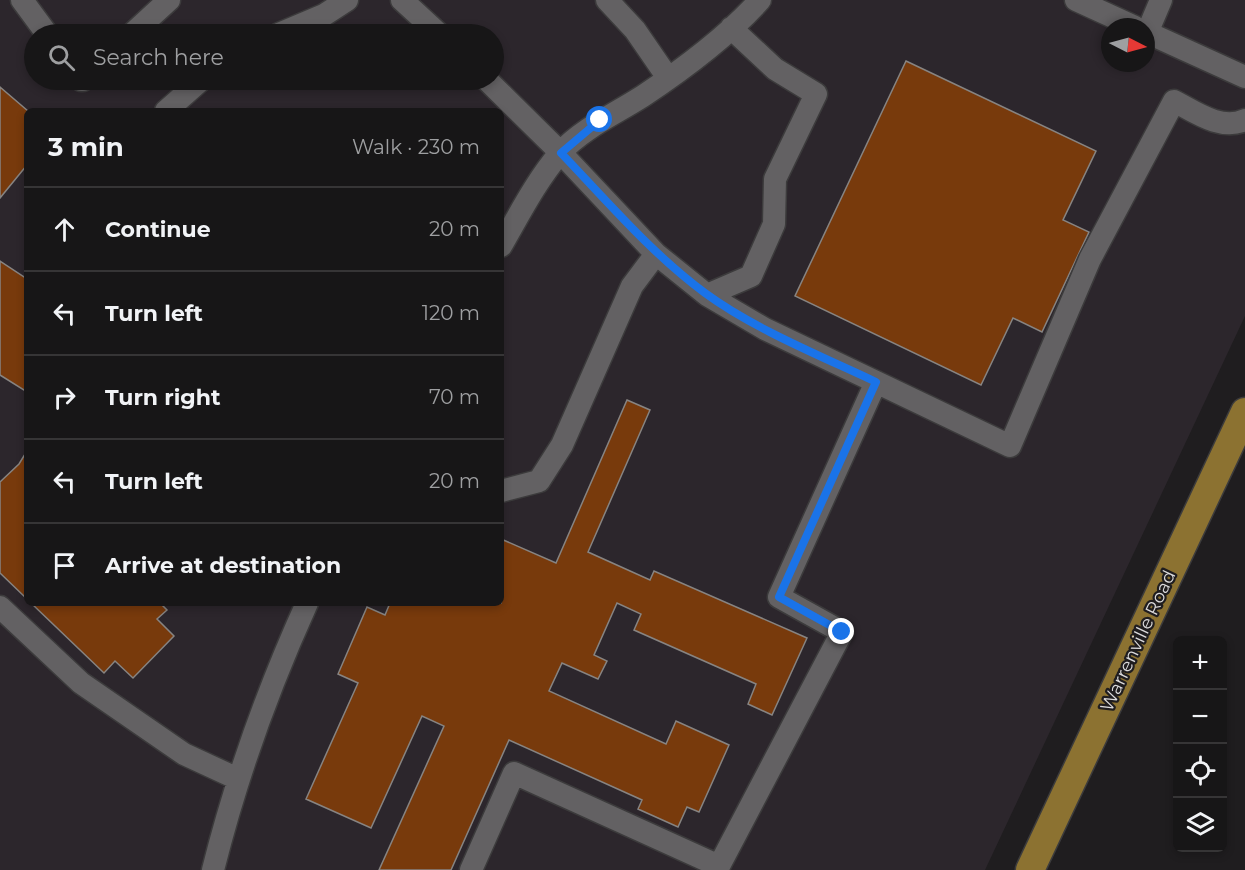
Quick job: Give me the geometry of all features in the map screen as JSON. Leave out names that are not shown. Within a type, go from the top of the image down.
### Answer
[{"type":"main road","name":"Warrenville Road","points":[[1030,870],[1245,412]]},
{"type":"lane","points":[[22,0],[40,24]]},
{"type":"lane","points":[[143,24],[170,0]]},
{"type":"lane","points":[[303,24],[324,15],[347,0]]},
{"type":"lane","points":[[402,0],[428,24]]},
{"type":"lane","points":[[607,0],[635,30],[668,78]]},
{"type":"lane","points":[[504,241],[528,198],[561,153],[600,120],[641,97],[697,58],[760,0]]},
{"type":"lane","points":[[1076,0],[1115,18]]},
{"type":"lane","points":[[1153,18],[1161,0]]},
{"type":"lane","points":[[707,295],[752,276],[774,224],[775,179],[816,94],[776,69],[731,28]]},
{"type":"lane","points":[[1155,36],[1245,77]]},
{"type":"lane","points":[[169,108],[190,90]]},
{"type":"lane","points":[[496,90],[561,153],[656,254],[707,295],[765,329],[1010,446],[1090,259],[1174,101],[1212,120],[1226,124],[1236,124],[1245,120]]},
{"type":"lane","points":[[504,490],[539,481],[562,445],[632,286],[656,254]]},
{"type":"lane","points":[[471,870],[514,773],[719,866],[842,632],[779,597],[876,382]]},
{"type":"lane","points":[[213,870],[238,779],[260,713],[306,606]]},
{"type":"lane","points":[[0,607],[81,683],[184,754],[238,779]]},
{"type":"shaded area","points":[[0,0],[1245,0],[1245,316],[985,870],[0,870]]},
{"type":"building","points":[[906,61],[1096,151],[1063,220],[1089,232],[1042,332],[1013,318],[981,385],[795,296]]},
{"type":"building","points":[[0,87],[24,108],[24,169],[0,198]]},
{"type":"building","points":[[0,261],[24,277],[24,390],[0,375]]},
{"type":"building","points":[[627,400],[650,410],[588,552],[650,580],[654,571],[807,638],[772,715],[748,704],[756,684],[634,630],[641,614],[617,603],[594,655],[607,661],[598,679],[562,663],[549,691],[666,744],[676,721],[729,745],[699,812],[687,807],[678,827],[638,809],[642,800],[509,740],[451,870],[379,870],[444,726],[422,716],[371,828],[306,799],[358,683],[338,674],[367,607],[385,615],[389,606],[504,606],[504,540],[556,563]]},
{"type":"building","points":[[24,456],[24,596],[0,573],[0,482],[19,464]]},
{"type":"building","points":[[34,606],[163,606],[167,610],[157,619],[174,636],[133,678],[115,661],[104,673]]},
{"type":"route","points":[[600,120],[561,153],[656,254],[707,295],[765,329],[876,382],[779,597],[842,632]]}]
